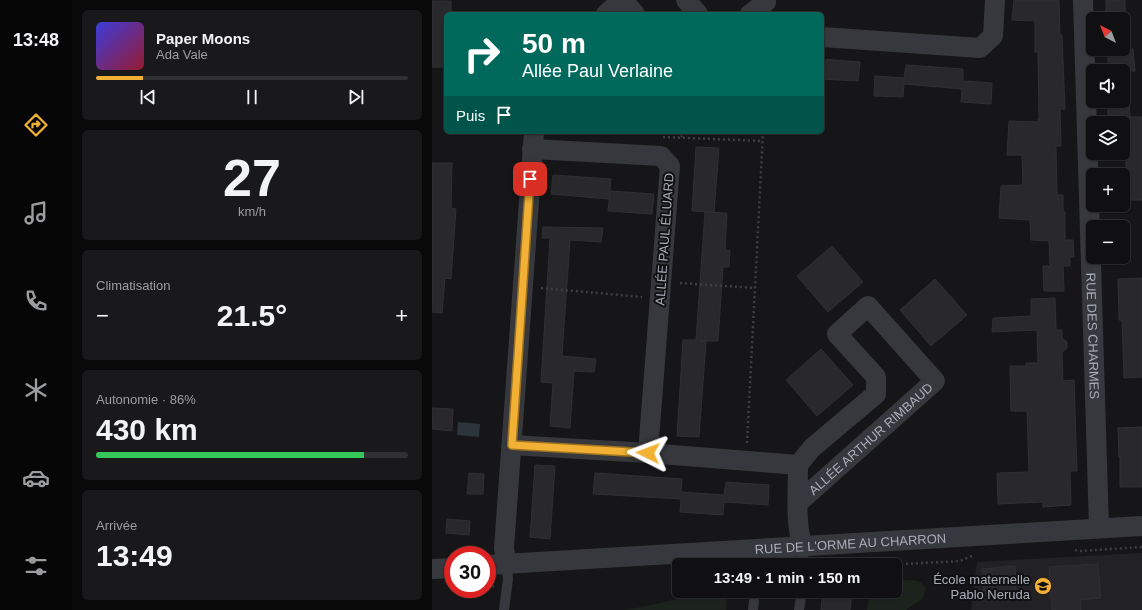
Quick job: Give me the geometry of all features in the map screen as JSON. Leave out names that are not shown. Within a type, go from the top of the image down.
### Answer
[{"type":"street","points":[[608,12],[623,0],[633,12]]},
{"type":"street","points":[[686,0],[696,12]]},
{"type":"street","points":[[824,37],[980,48],[994,36],[995,0]]},
{"type":"street","name":"RUE DES CHARMES","points":[[1083,0],[1099,528]]},
{"type":"street","points":[[754,12],[768,5]]},
{"type":"street","points":[[497,564],[504,548],[533,140]]},
{"type":"street","name":"ALLÉE PAUL ÉLUARD","points":[[533,140],[661,156],[670,166],[648,453]]},
{"type":"street","name":"ALLÉE ARTHUR RIMBAUD","points":[[798,504],[935,382],[868,306],[837,334],[876,377],[876,394],[812,448],[798,465],[798,504],[798,530],[802,545]]},
{"type":"street","points":[[512,445],[648,453],[798,465]]},
{"type":"street","name":"RUE DE L'ORME AU CHARRON","points":[[497,564],[759,557],[802,545],[1142,526]]},
{"type":"street","points":[[432,569],[444,568]]},
{"type":"lane","points":[[802,545],[803,558]]},
{"type":"lane","points":[[497,564],[508,579],[504,610]]},
{"type":"lane","points":[[753,610],[754,598]]},
{"type":"lane","points":[[799,610],[801,598]]},
{"type":"path","points":[[746,461],[763,134]]},
{"type":"path","points":[[657,136],[763,141]]},
{"type":"path","points":[[522,286],[660,290],[755,288]]},
{"type":"shaded area","points":[[458,422],[480,424],[479,437],[457,435]]},
{"type":"shaded area","name":"École maternelle Pablo Neruda","points":[[1142,553],[1142,610],[971,610],[977,562]]},
{"type":"shaded area","points":[[911,580],[921,582],[926,589],[922,599],[906,610],[867,610],[869,598],[902,598],[902,581]]},
{"type":"shaded area","points":[[680,598],[727,598],[726,610],[626,610]]},
{"type":"building","points":[[1014,0],[1059,0],[1065,109],[1060,109],[1061,146],[1056,146],[1057,195],[1063,195],[1063,212],[1065,212],[1065,240],[1073,240],[1074,257],[1070,257],[1070,266],[1063,266],[1064,291],[1044,291],[1043,266],[1050,266],[1049,241],[1031,240],[1030,220],[999,218],[1001,186],[1023,185],[1022,155],[1007,155],[1009,121],[1038,122],[1039,119],[1038,52],[1035,52],[1035,21],[1012,20]]},
{"type":"building","points":[[1106,0],[1125,0],[1125,12],[1106,12]]},
{"type":"building","points":[[432,1],[451,1],[451,12],[444,12],[444,67],[432,67]]},
{"type":"building","points":[[1130,49],[1133,49],[1135,71],[1130,71],[1130,64],[1108,64],[1108,56],[1130,56]]},
{"type":"building","points":[[824,59],[860,62],[858,81],[824,79]]},
{"type":"building","points":[[906,65],[963,69],[963,81],[992,83],[991,104],[961,102],[962,89],[904,84],[903,97],[874,96],[875,76],[904,78]]},
{"type":"building","points":[[1108,108],[1129,108],[1130,116],[1108,116]]},
{"type":"building","points":[[1130,117],[1142,117],[1142,200],[1130,200],[1130,168],[1126,168],[1126,160],[1130,160]]},
{"type":"building","points":[[696,147],[719,148],[714,212],[692,211]]},
{"type":"building","points":[[432,163],[452,163],[451,208],[456,209],[451,279],[445,278],[442,313],[432,312]]},
{"type":"building","points":[[553,175],[611,179],[609,199],[551,194]]},
{"type":"building","points":[[610,191],[654,194],[652,214],[608,211]]},
{"type":"building","points":[[705,212],[727,213],[725,250],[730,251],[729,267],[723,267],[718,341],[706,341],[699,437],[677,436],[683,340],[696,340]]},
{"type":"building","points":[[543,227],[603,228],[601,242],[570,240],[562,356],[596,359],[594,372],[574,371],[570,428],[550,426],[553,383],[541,382],[550,238],[542,238]]},
{"type":"building","points":[[832,246],[863,282],[828,312],[797,276]]},
{"type":"building","points":[[1142,278],[1142,377],[1124,378],[1122,320],[1119,320],[1118,279]]},
{"type":"building","points":[[935,279],[967,315],[931,346],[900,310]]},
{"type":"building","points":[[1055,298],[1056,330],[1062,330],[1062,338],[1067,342],[1067,348],[1062,352],[1063,381],[1074,380],[1077,471],[1070,471],[1071,505],[1043,507],[1043,502],[998,504],[997,473],[1029,472],[1027,411],[1011,411],[1010,366],[1026,366],[1026,363],[1038,363],[1037,330],[992,332],[993,318],[1031,316],[1031,299]]},
{"type":"building","points":[[821,349],[853,385],[817,416],[786,380]]},
{"type":"building","points":[[432,408],[453,409],[452,431],[432,429]]},
{"type":"building","points":[[1142,427],[1142,487],[1120,487],[1118,428]]},
{"type":"building","points":[[535,465],[555,466],[550,539],[530,537]]},
{"type":"building","points":[[469,473],[484,474],[483,494],[467,494]]},
{"type":"building","points":[[595,473],[682,479],[681,492],[724,495],[726,482],[769,485],[768,505],[724,502],[723,515],[680,512],[681,499],[593,494]]},
{"type":"building","points":[[447,519],[470,521],[469,535],[446,533]]},
{"type":"building","points":[[1098,564],[1101,598],[1080,600],[1081,610],[1052,610],[1049,567]]},
{"type":"building","points":[[1015,566],[1016,592],[984,594],[982,569]]},
{"type":"building","points":[[822,598],[851,598],[850,610],[821,610]]},
{"type":"place","name":"École maternelle Pablo Neruda","points":[[1043,586]]},
{"type":"route","points":[[530,179],[512,445],[648,453]]}]
